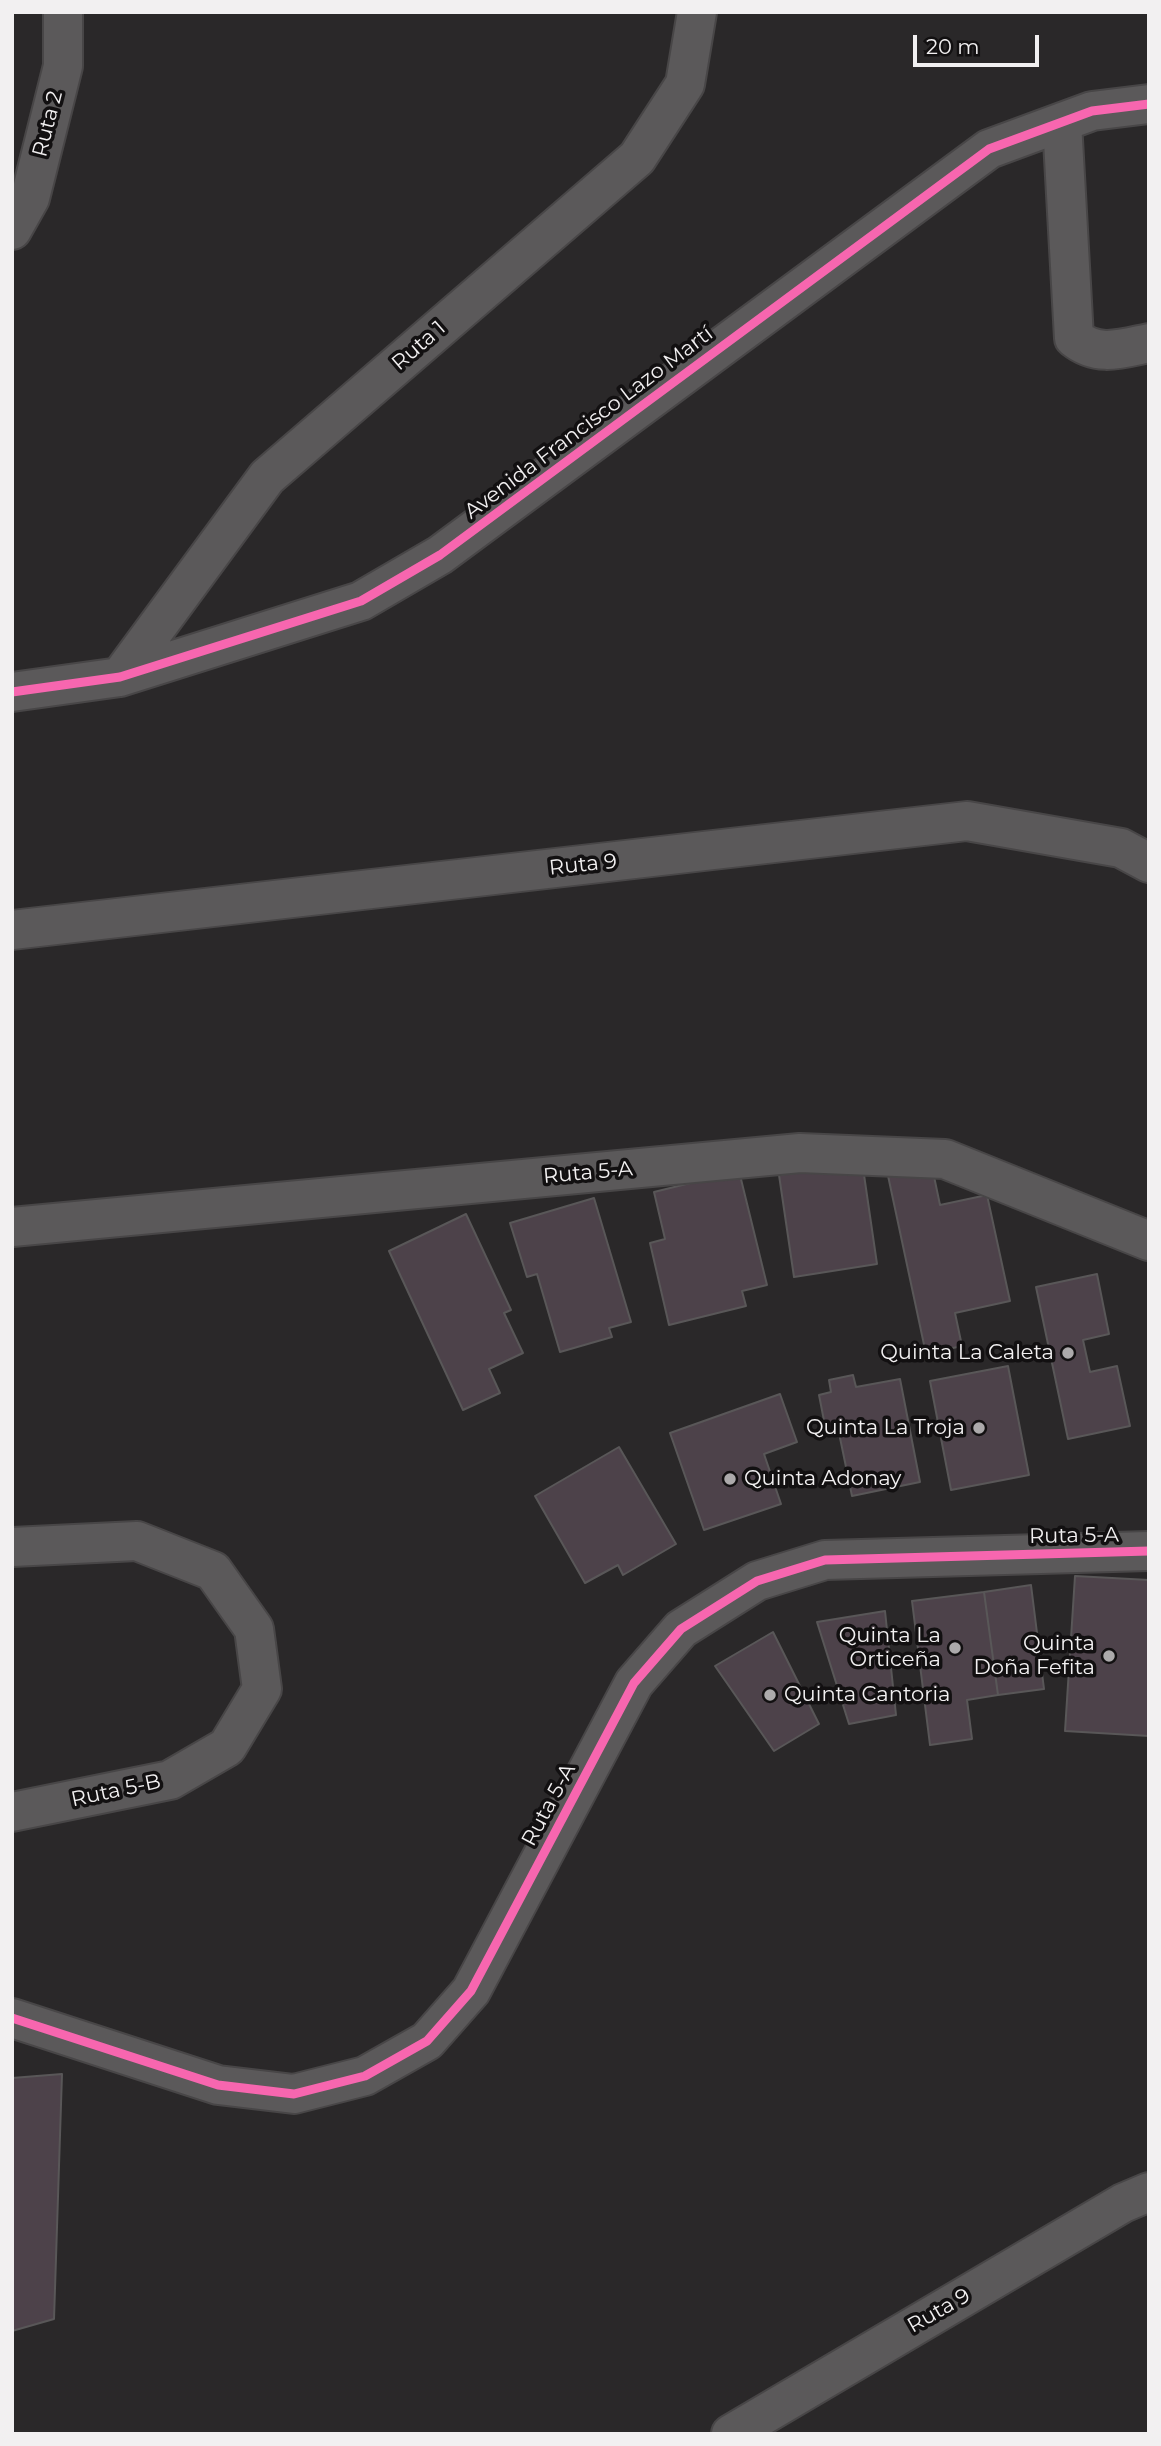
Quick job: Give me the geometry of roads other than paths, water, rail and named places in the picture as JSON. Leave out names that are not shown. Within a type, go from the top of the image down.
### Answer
[{"type":"street","name":"Ruta 2","points":[[12,230],[30,198],[63,66],[63,12]]},
{"type":"street","name":"Ruta 1","points":[[120,677],[267,477],[637,158],[685,84],[697,12]]},
{"type":"street","name":"Avenida Francisco Lazo Martí","points":[[12,692],[120,677],[361,601],[440,555],[989,149],[1092,111],[1149,104]]},
{"type":"street","points":[[1062,122],[1074,338],[1087,348],[1105,352],[1149,343]]},
{"type":"street","name":"Ruta 9","points":[[12,930],[967,821],[1121,848],[1149,863]]},
{"type":"street","name":"Ruta 5-A","points":[[12,1227],[800,1153],[945,1159],[1149,1241]]},
{"type":"street","name":"Ruta 5-B","points":[[12,1547],[137,1541],[213,1571],[254,1629],[262,1689],[228,1747],[170,1780],[12,1812]]},
{"type":"street","name":"Ruta 5-A","points":[[12,2018],[218,2085],[294,2094],[365,2076],[427,2041],[471,1991],[634,1683],[681,1629],[757,1581],[825,1560],[1149,1551]]},
{"type":"street","name":"Ruta 9","points":[[731,2434],[1123,2203],[1149,2192]]},
{"type":"place","name":"Quinta La Caleta","points":[[1068,1353]]},
{"type":"place","name":"Quinta La Troja","points":[[979,1428]]},
{"type":"place","name":"Quinta Adonay","points":[[730,1479]]},
{"type":"place","name":"Quinta La Orticeña","points":[[955,1648]]},
{"type":"place","name":"Quinta Doña Fefita","points":[[1109,1656]]},
{"type":"place","name":"Quinta Cantoria","points":[[770,1695]]}]
